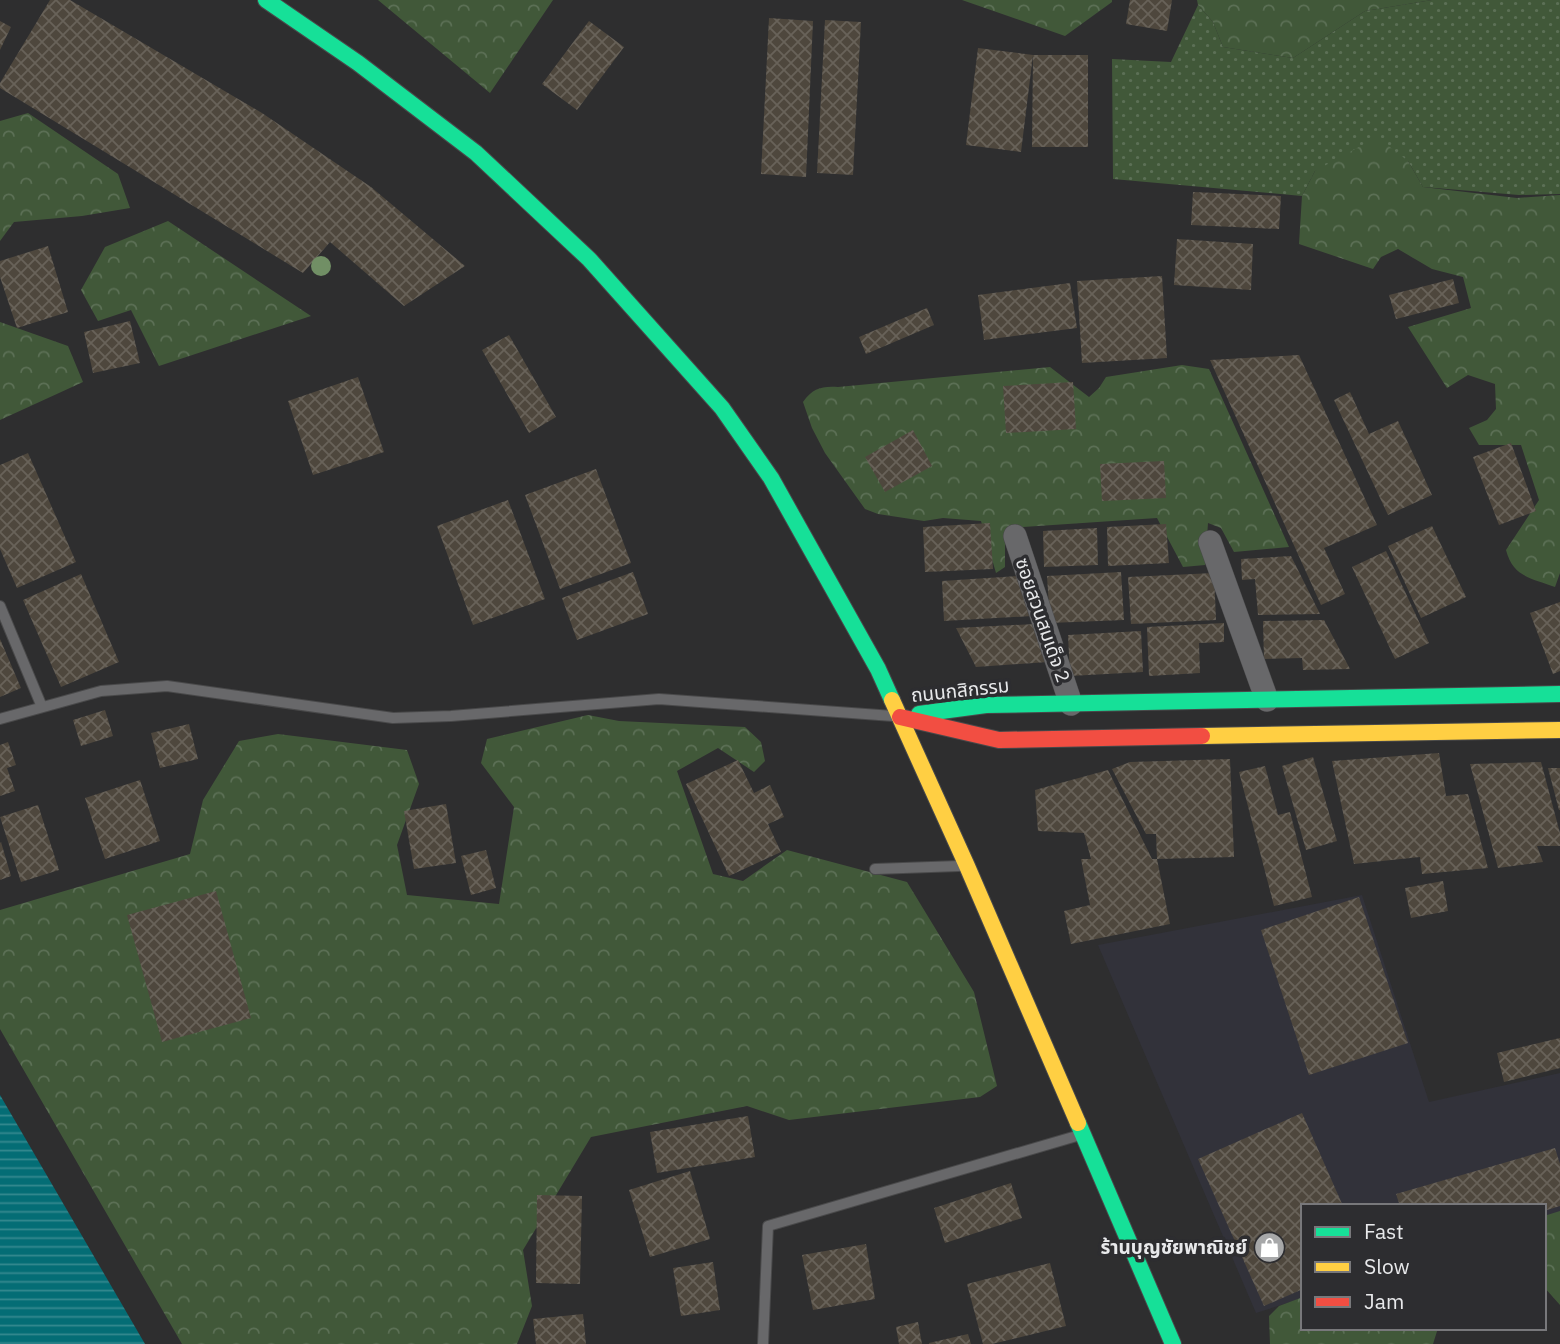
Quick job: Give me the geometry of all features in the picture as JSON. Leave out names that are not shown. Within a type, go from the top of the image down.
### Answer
[{"type":"main road","points":[[266,0],[358,63],[476,153],[589,259],[722,408],[771,478],[820,561],[878,669],[967,866],[1173,1344]]},
{"type":"main road","name":"ถนนกสิกรรม","points":[[900,717],[986,705],[1560,694]]},
{"type":"main road","name":"ถนนกสิกรรม","points":[[900,717],[999,740],[1560,730]]},
{"type":"street","name":"ซอยสวนสมเด็จ 2","points":[[1015,536],[1071,704]]},
{"type":"street","points":[[1210,542],[1267,700]]},
{"type":"lane","points":[[0,606],[42,707]]},
{"type":"lane","points":[[0,719],[101,691],[167,686],[393,718],[451,716],[659,699],[900,717]]},
{"type":"lane","points":[[875,869],[967,866]]},
{"type":"lane","points":[[763,1344],[768,1226],[1082,1134]]},
{"type":"shaded area","points":[[1362,895],[1429,1102],[1560,1073],[1560,1218],[1546,1222],[1546,1204],[1301,1204],[1301,1299],[1256,1313],[1098,945]]},
{"type":"green space","points":[[378,0],[553,0],[490,93]]},
{"type":"green space","points":[[962,0],[1112,0],[1112,2],[1065,36]]},
{"type":"green space","points":[[1197,0],[1432,0],[1365,11],[1293,58],[1223,47],[1213,22],[1198,5]]},
{"type":"green space","points":[[1432,0],[1560,0],[1560,194],[1519,195],[1423,187],[1408,161],[1315,171],[1302,196],[1113,179],[1112,59],[1171,62],[1198,5],[1213,22],[1223,47],[1293,58],[1365,11]]},
{"type":"green space","points":[[28,113],[118,174],[130,208],[82,216],[14,222],[0,241],[0,121]]},
{"type":"green space","points":[[1377,137],[1408,161],[1423,187],[1517,198],[1560,195],[1560,573],[1555,587],[1518,571],[1506,550],[1539,500],[1521,445],[1479,445],[1469,428],[1487,420],[1496,409],[1495,384],[1468,375],[1447,388],[1408,327],[1471,308],[1463,277],[1432,269],[1398,249],[1381,257],[1373,269],[1299,244],[1302,196],[1315,171]]},
{"type":"green space","points":[[168,221],[311,316],[159,366],[131,310],[98,321],[81,290],[105,247]]},
{"type":"green space","points":[[0,322],[68,346],[83,382],[0,420]]},
{"type":"green space","points":[[1182,365],[1209,369],[1289,547],[1234,552],[1221,528],[1208,523],[1205,565],[1183,567],[1157,518],[1023,527],[1005,536],[1005,567],[996,573],[981,521],[943,518],[924,521],[878,514],[865,509],[825,453],[803,402],[814,391],[827,387],[1050,367],[1089,397],[1106,377]]},
{"type":"green space","points":[[588,715],[619,721],[745,727],[761,742],[765,761],[754,772],[718,748],[677,771],[713,874],[743,881],[787,850],[907,882],[974,992],[997,1086],[980,1097],[789,1120],[747,1106],[591,1137],[523,1250],[532,1306],[517,1344],[182,1344],[0,1029],[0,910],[190,854],[203,800],[239,741],[278,734],[407,750],[419,784],[397,845],[407,895],[499,904],[514,807],[481,763],[487,739]]},
{"type":"green space","points":[[1560,1211],[1560,1305],[1546,1289],[1546,1215]]},
{"type":"green space","points":[[1301,1298],[1301,1330],[1437,1330],[1433,1344],[1270,1344],[1269,1316],[1279,1306]]},
{"type":"water","points":[[0,1095],[145,1344],[0,1344]]},
{"type":"building","points":[[50,0],[70,0],[262,113],[371,187],[465,266],[404,306],[330,242],[303,273],[0,88],[0,83]]},
{"type":"building","points":[[1130,0],[1172,0],[1167,31],[1126,24]]},
{"type":"building","points":[[769,18],[813,21],[806,177],[761,174]]},
{"type":"building","points":[[825,20],[861,22],[853,175],[817,173]]},
{"type":"building","points":[[0,21],[11,27],[0,50]]},
{"type":"building","points":[[589,21],[624,47],[577,110],[542,84]]},
{"type":"building","points":[[978,48],[1033,55],[1021,152],[966,145]]},
{"type":"building","points":[[1033,55],[1088,55],[1088,147],[1032,147]]},
{"type":"building","points":[[1193,192],[1281,196],[1279,229],[1191,225]]},
{"type":"building","points":[[1177,239],[1253,244],[1251,290],[1174,285]]},
{"type":"building","points":[[48,246],[68,312],[17,328],[0,277],[0,261]]},
{"type":"building","points":[[1162,276],[1167,358],[1082,363],[1077,281]]},
{"type":"building","points":[[1453,279],[1459,303],[1396,319],[1389,295]]},
{"type":"building","points":[[1070,283],[1077,328],[984,340],[978,295]]},
{"type":"building","points":[[927,308],[934,325],[866,354],[859,337]]},
{"type":"building","points":[[130,321],[140,363],[93,373],[84,332]]},
{"type":"building","points":[[509,335],[556,417],[529,433],[482,350]]},
{"type":"building","points":[[1299,355],[1377,525],[1324,548],[1345,594],[1321,605],[1210,360]]},
{"type":"building","points":[[358,377],[384,452],[313,475],[288,401]]},
{"type":"building","points":[[1073,382],[1076,429],[1006,433],[1003,386]]},
{"type":"building","points":[[1350,392],[1369,434],[1398,421],[1432,495],[1388,515],[1334,400]]},
{"type":"building","points":[[913,430],[932,466],[885,492],[865,457]]},
{"type":"building","points":[[1511,443],[1536,511],[1499,525],[1473,457]]},
{"type":"building","points":[[28,453],[76,562],[17,588],[0,549],[0,465]]},
{"type":"building","points":[[1164,461],[1166,498],[1102,501],[1100,464]]},
{"type":"building","points":[[596,469],[631,563],[560,589],[525,495]]},
{"type":"building","points":[[508,500],[545,599],[473,625],[437,526]]},
{"type":"building","points":[[990,523],[993,569],[925,572],[923,527]]},
{"type":"building","points":[[1166,524],[1169,563],[1108,566],[1107,527]]},
{"type":"building","points":[[1432,526],[1466,597],[1421,618],[1388,546]]},
{"type":"building","points":[[1097,528],[1098,565],[1044,567],[1043,531]]},
{"type":"building","points":[[1386,551],[1429,643],[1395,659],[1352,567]]},
{"type":"building","points":[[1291,556],[1320,614],[1258,615],[1255,579],[1242,580],[1241,559]]},
{"type":"building","points":[[633,572],[648,614],[577,640],[562,598]]},
{"type":"building","points":[[1121,572],[1124,620],[1050,623],[1047,576]]},
{"type":"building","points":[[1214,573],[1216,620],[1131,624],[1128,577]]},
{"type":"building","points":[[81,574],[119,662],[61,687],[23,600]]},
{"type":"building","points":[[1018,576],[1032,616],[944,621],[942,581]]},
{"type":"building","points":[[1560,602],[1560,671],[1553,674],[1530,613]]},
{"type":"building","points":[[1324,620],[1350,669],[1303,670],[1302,658],[1264,659],[1263,621]]},
{"type":"building","points":[[1224,623],[1224,642],[1199,643],[1200,673],[1149,676],[1147,627]]},
{"type":"building","points":[[1035,624],[1048,662],[976,667],[956,628]]},
{"type":"building","points":[[1141,631],[1143,672],[1070,676],[1068,635]]},
{"type":"building","points":[[0,639],[21,688],[0,697]]},
{"type":"building","points":[[105,710],[113,736],[81,746],[73,720]]},
{"type":"building","points":[[189,724],[198,759],[160,768],[151,733]]},
{"type":"building","points":[[8,742],[16,765],[7,768],[15,791],[0,796],[0,745]]},
{"type":"building","points":[[1439,753],[1446,796],[1468,794],[1488,868],[1422,874],[1420,857],[1354,864],[1332,761]]},
{"type":"building","points":[[1313,757],[1337,841],[1306,850],[1282,766]]},
{"type":"building","points":[[1230,759],[1234,857],[1157,859],[1156,834],[1146,834],[1112,769],[1130,762]]},
{"type":"building","points":[[738,760],[754,793],[770,785],[784,817],[768,824],[781,852],[729,876],[686,784]]},
{"type":"building","points":[[1541,762],[1560,833],[1560,846],[1537,846],[1543,862],[1498,868],[1470,764]]},
{"type":"building","points":[[1265,766],[1278,815],[1290,812],[1312,897],[1274,906],[1239,772]]},
{"type":"building","points":[[1548,768],[1560,768],[1560,810],[1559,810]]},
{"type":"building","points":[[1108,770],[1152,859],[1157,859],[1170,924],[1071,944],[1064,911],[1090,905],[1081,859],[1091,859],[1084,833],[1038,831],[1035,790]]},
{"type":"building","points":[[140,780],[160,841],[105,859],[85,798]]},
{"type":"building","points":[[446,804],[456,863],[414,869],[404,811]]},
{"type":"building","points":[[38,805],[59,870],[21,882],[0,817]]},
{"type":"building","points":[[0,843],[11,876],[0,880]]},
{"type":"building","points":[[486,850],[496,888],[471,895],[461,856]]},
{"type":"building","points":[[1443,881],[1448,911],[1411,918],[1405,888]]},
{"type":"building","points":[[216,891],[251,1018],[162,1042],[127,915]]},
{"type":"building","points":[[1359,897],[1408,1043],[1309,1075],[1261,930]]},
{"type":"building","points":[[1560,1038],[1560,1068],[1504,1082],[1497,1053]]},
{"type":"building","name":"ร้านบุญชัยพาณิชย์","points":[[1302,1113],[1342,1204],[1301,1204],[1301,1290],[1264,1306],[1198,1159]]},
{"type":"building","points":[[748,1116],[755,1157],[657,1173],[650,1132]]},
{"type":"building","points":[[1555,1148],[1560,1164],[1560,1206],[1546,1210],[1546,1204],[1399,1204],[1396,1194]]},
{"type":"building","points":[[690,1171],[710,1239],[650,1257],[629,1190]]},
{"type":"building","points":[[1011,1183],[1022,1218],[945,1243],[934,1208]]},
{"type":"building","points":[[537,1195],[582,1196],[580,1284],[536,1283]]},
{"type":"building","points":[[866,1244],[875,1299],[813,1310],[802,1255]]},
{"type":"building","points":[[713,1262],[720,1310],[681,1316],[673,1268]]},
{"type":"building","points":[[1050,1263],[1066,1326],[983,1344],[967,1284]]},
{"type":"building","points":[[583,1314],[586,1344],[536,1344],[533,1319]]},
{"type":"building","points":[[918,1322],[922,1344],[899,1344],[896,1327]]},
{"type":"building","points":[[968,1334],[971,1344],[929,1344],[929,1343]]},
{"type":"traffic: fast","points":[[266,0],[358,63],[476,153],[589,259],[722,408],[771,478],[878,669],[892,700]]},
{"type":"traffic: fast","points":[[919,714],[986,705],[1560,694]]},
{"type":"traffic: fast","points":[[1078,1123],[1173,1344]]},
{"type":"traffic: slow","points":[[892,700],[1078,1123]]},
{"type":"traffic: slow","points":[[1202,736],[1560,730]]},
{"type":"traffic: jam","points":[[900,717],[999,740],[1202,736]]},
{"type":"place","name":"ร้านบุญชัยพาณิชย์","points":[[1270,1247]]}]
